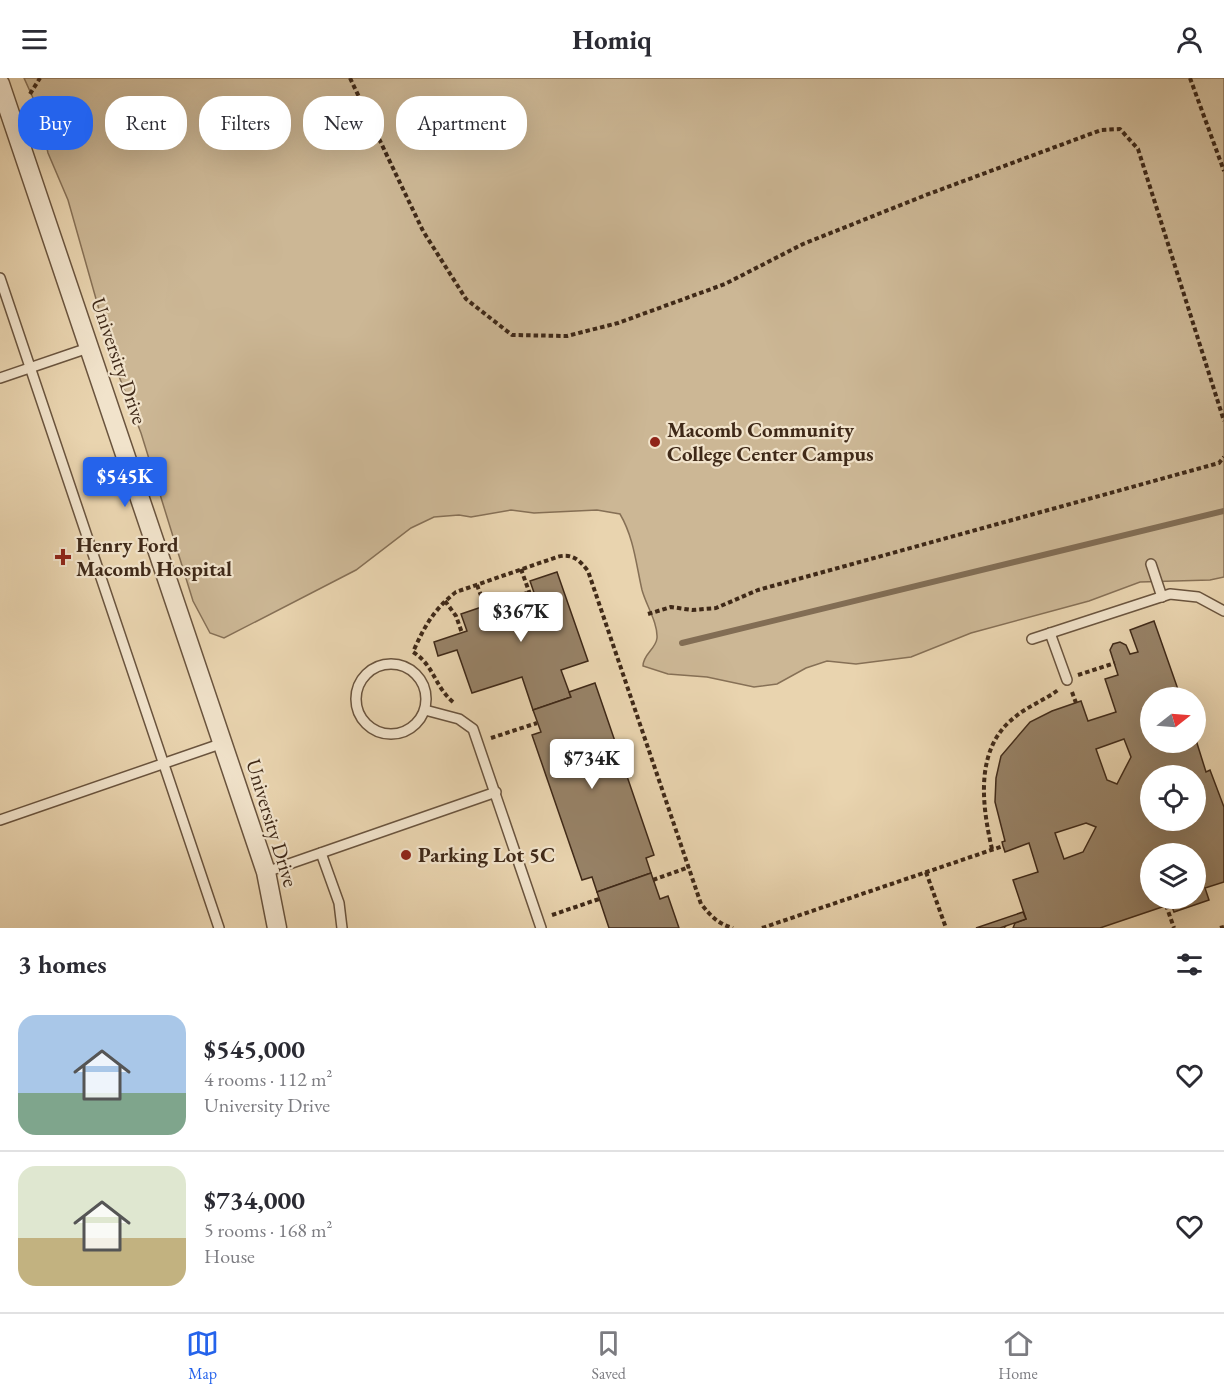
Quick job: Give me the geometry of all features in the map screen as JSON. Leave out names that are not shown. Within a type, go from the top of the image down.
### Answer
[{"type":"street","name":"University Drive","points":[[0,84],[91,347],[266,872],[277,928]]},
{"type":"lane","points":[[0,278],[219,928]]},
{"type":"lane","points":[[0,378],[91,347]]},
{"type":"lane","points":[[1151,564],[1162,597]]},
{"type":"lane","points":[[1032,639],[1170,594],[1198,597],[1224,611]]},
{"type":"lane","points":[[1050,633],[1067,680]]},
{"type":"lane","points":[[389,663],[402,665],[414,672],[423,683],[427,696],[425,710],[418,722],[408,730],[394,734],[381,732],[369,726],[360,715],[356,702],[358,688],[364,676],[375,667],[389,663]]},
{"type":"lane","points":[[425,710],[459,718],[472,729],[542,928]]},
{"type":"lane","points":[[0,820],[223,743]]},
{"type":"lane","points":[[266,872],[496,792]]},
{"type":"lane","points":[[321,853],[339,903],[342,928]]},
{"type":"path","points":[[30,94],[40,78]]},
{"type":"path","points":[[350,78],[423,231],[466,298],[512,335],[567,336],[618,323],[725,284],[803,244],[926,195],[1101,130],[1120,129],[1138,149],[1224,421]]},
{"type":"path","points":[[1191,78],[1224,171]]},
{"type":"path","points":[[648,614],[671,607],[692,610],[716,608],[758,590],[1219,463],[1224,457]]},
{"type":"path","points":[[462,708],[441,692],[425,660],[412,652],[427,620],[456,592],[567,555],[580,561],[588,571],[701,904],[723,927],[733,928]]},
{"type":"path","points":[[521,569],[537,614]]},
{"type":"path","points":[[477,585],[485,606]]},
{"type":"path","points":[[445,601],[456,616],[462,633]]},
{"type":"path","points":[[992,849],[984,815],[983,777],[993,744],[1013,718],[1056,691],[1067,680],[1115,663]]},
{"type":"path","points":[[491,738],[537,723]]},
{"type":"path","points":[[488,732],[494,749]]},
{"type":"path","points":[[762,928],[1003,846]]},
{"type":"path","points":[[653,880],[689,867]]},
{"type":"path","points":[[926,872],[946,928]]},
{"type":"path","points":[[550,915],[599,899]]},
{"type":"path","points":[[547,904],[553,922]]},
{"type":"path","points":[[1167,909],[1174,928]]},
{"type":"shaded area","points":[[24,78],[1224,78],[1224,577],[1210,580],[1140,582],[1089,601],[971,633],[911,657],[856,664],[827,661],[806,668],[777,684],[754,687],[707,677],[668,674],[643,666],[645,658],[656,642],[657,632],[642,590],[632,542],[620,514],[597,510],[534,513],[511,510],[471,517],[459,515],[434,517],[411,528],[356,570],[224,638],[210,633],[193,601],[141,433],[115,366],[68,200],[47,150],[93,150],[93,96],[32,96]]},
{"type":"building","points":[[557,572],[588,661],[561,670],[571,697],[533,710],[522,677],[472,693],[457,650],[438,656],[434,642],[467,631],[461,614],[526,592],[534,615],[541,613],[530,581]]},
{"type":"building","points":[[1154,621],[1177,687],[1140,687],[1140,753],[1200,753],[1204,765],[1140,765],[1140,831],[1206,831],[1206,772],[1210,770],[1224,807],[1224,882],[1206,888],[1206,843],[1140,843],[1140,909],[1156,909],[1100,928],[1013,928],[1015,923],[1026,919],[1013,880],[1038,872],[1029,843],[1005,852],[1003,846],[1002,842],[1005,841],[995,802],[996,778],[1001,756],[1030,722],[1052,711],[1081,701],[1088,721],[1116,712],[1105,679],[1118,675],[1110,650],[1113,644],[1120,642],[1126,645],[1130,654],[1138,652],[1130,630]],"holes":[[[1124,739],[1131,757],[1117,784],[1107,780],[1096,749]],[[1086,823],[1096,827],[1083,852],[1064,859],[1055,833]]]},
{"type":"building","points":[[595,683],[654,855],[646,858],[651,873],[597,892],[592,877],[582,880],[532,735],[541,732],[533,710],[571,697],[569,692]]},
{"type":"building","points":[[651,873],[660,899],[668,896],[679,928],[609,928],[597,892]]},
{"type":"building","points":[[1023,912],[1026,919],[1000,928],[976,928]]},
{"type":"waterway","points":[[682,643],[1224,511]]},
{"type":"place","name":"Macomb Community College Center Campus","points":[[655,442]]},
{"type":"place","name":"Henry Ford Macomb Hospital","points":[[63,557]]},
{"type":"place","name":"Parking Lot 5C","points":[[406,855]]}]
